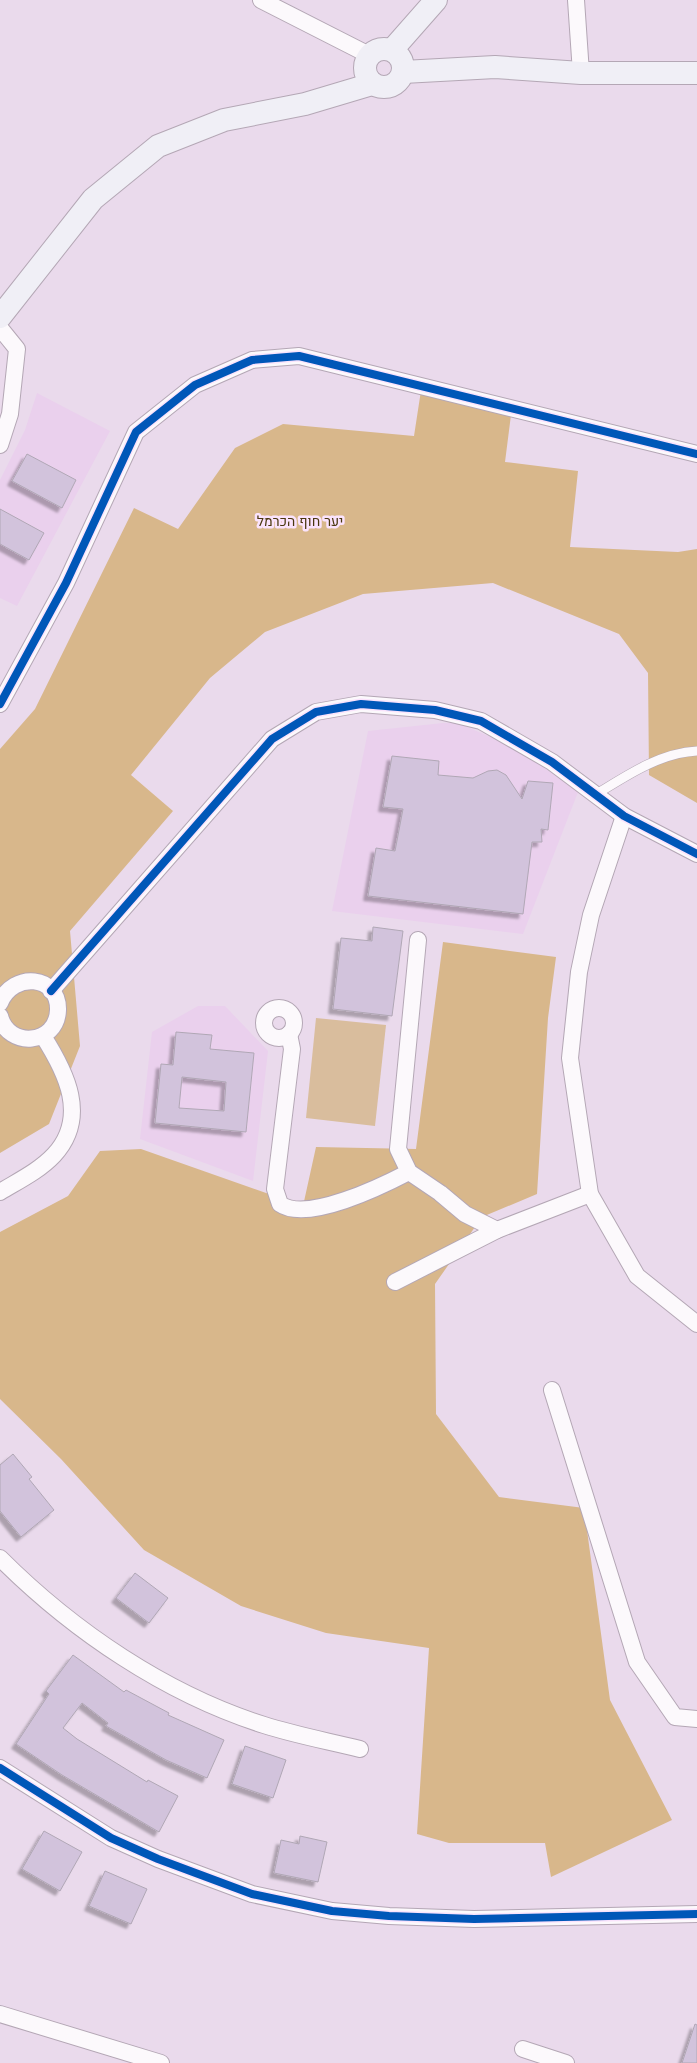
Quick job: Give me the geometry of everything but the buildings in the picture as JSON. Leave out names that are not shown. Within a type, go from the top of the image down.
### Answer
[{"type":"street","points":[[261,0],[369,55]]},
{"type":"street","points":[[392,50],[436,0]]},
{"type":"street","points":[[576,0],[581,73]]},
{"type":"street","points":[[380,49],[392,50],[401,59],[403,72],[396,83],[391,86],[384,88],[372,84],[367,79],[364,67],[369,55],[380,49]]},
{"type":"street","points":[[403,72],[495,67],[581,73],[697,74]]},
{"type":"street","points":[[0,316],[93,199],[158,146],[224,120],[305,104],[372,84]]},
{"type":"street","points":[[0,328],[17,349],[10,414],[0,445]]},
{"type":"street","points":[[0,704],[66,583],[136,432],[195,385],[252,360],[299,356],[697,454]]},
{"type":"street","points":[[51,992],[272,738],[316,712],[361,704],[435,710],[481,721],[552,762],[624,816],[697,854]]},
{"type":"street","points":[[624,816],[591,915],[579,972],[570,1058],[590,1194],[637,1276],[697,1324]]},
{"type":"street","points":[[418,940],[398,1149],[409,1172],[440,1193],[465,1214],[496,1230]]},
{"type":"street","points":[[0,1003],[10,988],[26,981],[44,985],[56,1000],[58,1010],[51,1029],[43,1036],[24,1039],[2,1026]]},
{"type":"street","points":[[289,1034],[292,1049],[275,1189],[280,1204],[295,1209],[328,1206],[409,1172]]},
{"type":"street","points":[[0,1192],[33,1172],[53,1156],[65,1140],[71,1121],[72,1101],[69,1085],[61,1065],[43,1036]]},
{"type":"street","points":[[395,1282],[496,1230],[590,1194]]},
{"type":"street","points":[[552,1390],[637,1662],[675,1717],[697,1719]]},
{"type":"street","points":[[0,1558],[20,1579],[71,1620],[122,1656],[171,1684],[264,1725],[360,1749]]},
{"type":"street","points":[[0,1768],[111,1838],[158,1859],[252,1894],[332,1911],[389,1916],[474,1919],[697,1914]]},
{"type":"street","points":[[0,2014],[160,2063]]},
{"type":"street","points":[[523,2049],[566,2063]]},
{"type":"lane","points":[[595,795],[639,768],[685,752],[697,751]]},
{"type":"shaded area","points":[[37,393],[110,431],[17,606],[0,598],[0,480],[25,430]]},
{"type":"shaded area","points":[[458,723],[518,749],[578,792],[523,934],[332,911],[368,731]]},
{"type":"shaded area","points":[[198,1006],[225,1006],[268,1051],[253,1181],[140,1139],[152,1032]]},
{"type":"shaded area","points":[[316,1018],[386,1025],[375,1126],[306,1118]]},
{"type":"green space","name":"יער חוף הכרמל","points":[[422,384],[512,407],[505,462],[578,471],[570,547],[678,552],[697,549],[697,803],[649,775],[648,673],[619,634],[493,583],[363,594],[265,632],[210,678],[131,775],[173,811],[70,931],[80,1046],[49,1124],[0,1153],[0,749],[35,709],[134,508],[178,529],[235,448],[283,424],[414,436]]},
{"type":"green space","points":[[443,942],[556,957],[548,1018],[537,1194],[482,1217],[435,1284],[436,1414],[499,1497],[584,1508],[610,1700],[672,1820],[551,1877],[545,1843],[449,1843],[417,1834],[429,1648],[326,1633],[241,1606],[144,1550],[61,1459],[0,1399],[0,1232],[68,1196],[100,1151],[141,1149],[303,1206],[316,1147],[416,1149]]},
{"type":"cycle path","points":[[0,704],[66,583],[136,432],[195,385],[252,360],[299,356],[697,454]]},
{"type":"cycle path","points":[[51,991],[272,739],[316,712],[361,704],[435,710],[481,721],[552,762],[624,816],[697,854]]},
{"type":"cycle path","points":[[0,1768],[111,1838],[158,1859],[252,1894],[332,1911],[389,1916],[474,1919],[697,1914]]}]
